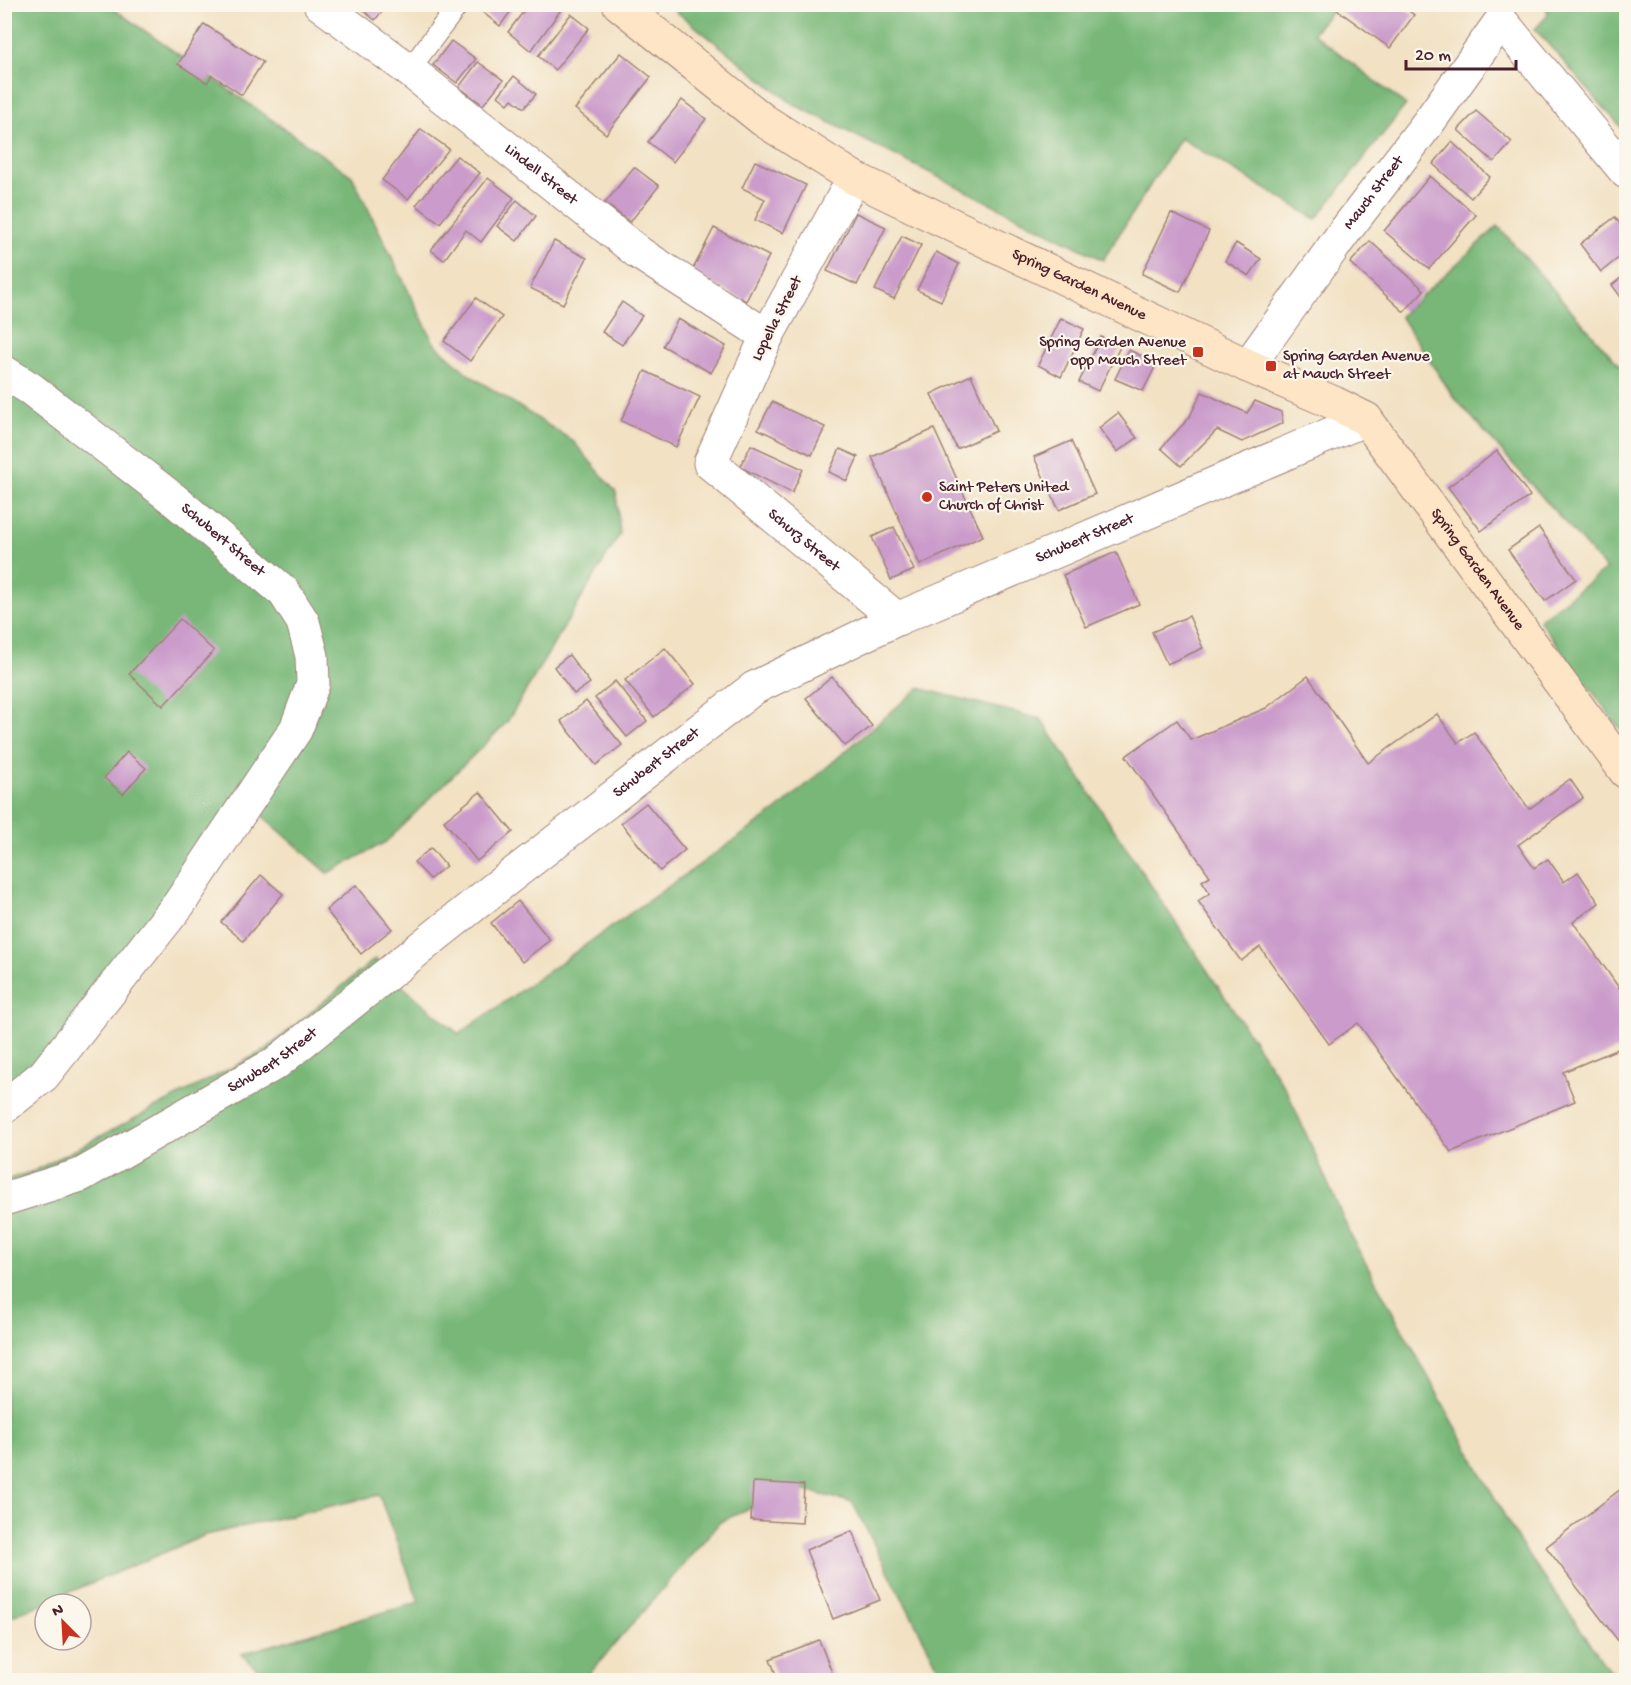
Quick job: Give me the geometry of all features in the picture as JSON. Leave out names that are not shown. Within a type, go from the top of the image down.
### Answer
[{"type":"street","name":"Lindell Street","points":[[320,4],[409,70],[639,253],[767,336]]},
{"type":"street","name":"Spring Garden Avenue","points":[[619,4],[763,120],[854,178],[1248,366],[1366,419],[1626,772]]},
{"type":"street","name":"Mauch Street","points":[[1248,366],[1501,21],[1626,172]]},
{"type":"street","name":"Lopella Street","points":[[710,464],[767,336],[854,178]]},
{"type":"street","name":"Schubert Street","points":[[4,372],[31,389],[162,491],[284,592],[303,622],[312,656],[313,684],[296,729],[179,904],[44,1075],[4,1107]]},
{"type":"street","name":"Schubert Street","points":[[4,1199],[81,1175],[276,1063],[494,889],[754,688],[897,619],[1366,419]]},
{"type":"street","name":"Schurz Street","points":[[710,464],[897,619]]},
{"type":"lane","points":[[409,70],[459,4]]},
{"type":"green space","points":[[5,5],[108,5],[352,176],[434,343],[468,374],[573,441],[616,492],[620,534],[507,722],[386,842],[328,873],[258,812],[5,1119]]},
{"type":"green space","points":[[668,5],[1337,5],[1313,33],[1406,105],[1316,219],[1180,138],[1103,260],[793,104]]},
{"type":"green space","points":[[1546,5],[1626,5],[1626,133],[1535,29],[1548,15]]},
{"type":"green space","points":[[1498,226],[1626,373],[1626,737],[1539,620],[1606,569],[1453,396],[1400,316]]},
{"type":"green space","points":[[919,688],[1041,719],[1287,1091],[1353,1240],[1518,1540],[1616,1680],[945,1680],[852,1502],[793,1488],[720,1522],[584,1680],[271,1680],[241,1654],[419,1602],[379,1495],[206,1535],[70,1592],[33,1592],[33,1607],[5,1619],[5,1180],[34,1171],[264,1051],[375,959],[388,974],[459,1034],[777,810]]},
{"type":"building","points":[[355,4],[388,4],[375,20]]},
{"type":"building","points":[[478,4],[516,4],[500,26],[476,7]]},
{"type":"building","points":[[529,4],[560,4],[563,7],[531,51],[508,32]]},
{"type":"building","points":[[1339,4],[1400,4],[1414,15],[1390,48],[1336,9]]},
{"type":"building","points":[[571,14],[589,28],[555,70],[538,56]]},
{"type":"building","points":[[204,24],[263,62],[242,95],[212,75],[207,83],[178,64]]},
{"type":"building","points":[[451,41],[476,59],[457,83],[433,65]]},
{"type":"building","points":[[621,53],[651,77],[606,134],[575,109]]},
{"type":"building","points":[[478,62],[503,80],[483,105],[459,87]]},
{"type":"building","points":[[514,76],[536,94],[524,108],[512,99],[508,104],[498,96]]},
{"type":"building","points":[[682,100],[706,119],[673,162],[648,142]]},
{"type":"building","points":[[1476,111],[1512,142],[1494,162],[1458,130]]},
{"type":"building","points":[[421,129],[449,149],[408,199],[382,180]]},
{"type":"building","points":[[1452,142],[1490,177],[1471,198],[1433,164]]},
{"type":"building","points":[[457,156],[480,173],[440,223],[416,205]]},
{"type":"building","points":[[755,161],[806,185],[783,233],[755,220],[765,199],[742,188]]},
{"type":"building","points":[[634,167],[659,186],[630,222],[605,203]]},
{"type":"building","points":[[1430,176],[1476,215],[1429,269],[1384,231]]},
{"type":"building","points":[[488,178],[514,198],[481,242],[466,230],[444,260],[431,250]]},
{"type":"building","points":[[517,200],[536,216],[517,241],[497,226]]},
{"type":"building","points":[[856,213],[886,227],[857,285],[827,271]]},
{"type":"building","points":[[1171,213],[1209,231],[1180,292],[1142,274]]},
{"type":"building","points":[[1615,217],[1626,232],[1626,252],[1601,272],[1580,244]]},
{"type":"building","points":[[714,228],[769,256],[746,301],[691,273]]},
{"type":"building","points":[[902,236],[921,245],[894,299],[875,290]]},
{"type":"building","points":[[554,241],[587,258],[563,304],[530,288]]},
{"type":"building","points":[[1370,241],[1424,290],[1404,312],[1350,263]]},
{"type":"building","points":[[1236,243],[1261,259],[1249,276],[1225,261]]},
{"type":"building","points":[[936,252],[959,264],[941,301],[917,290]]},
{"type":"building","points":[[1626,274],[1626,304],[1612,285]]},
{"type":"building","points":[[476,298],[502,317],[470,361],[444,341]]},
{"type":"building","points":[[622,302],[642,316],[622,345],[602,332]]},
{"type":"building","points":[[1061,318],[1084,329],[1061,377],[1038,365]]},
{"type":"building","points":[[678,319],[726,346],[711,373],[663,346]]},
{"type":"building","points":[[1101,337],[1120,347],[1098,391],[1079,382]]},
{"type":"building","points":[[1129,350],[1157,363],[1143,391],[1115,379]]},
{"type":"building","points":[[645,371],[700,397],[676,447],[621,421]]},
{"type":"building","points":[[971,375],[996,431],[957,449],[931,394]]},
{"type":"building","points":[[1202,392],[1247,413],[1255,401],[1281,412],[1283,423],[1242,442],[1217,430],[1181,466],[1161,448],[1189,418]]},
{"type":"building","points":[[772,402],[825,427],[812,455],[758,429]]},
{"type":"building","points":[[1118,413],[1137,438],[1117,452],[1099,428]]},
{"type":"building","name":"Saint Peters United Church of Christ","points":[[934,429],[983,536],[920,565],[872,457]]},
{"type":"building","points":[[1071,441],[1095,494],[1059,510],[1034,457]]},
{"type":"building","points":[[751,445],[803,469],[792,493],[740,467]]},
{"type":"building","points":[[840,449],[858,457],[847,481],[829,472]]},
{"type":"building","points":[[1497,451],[1530,496],[1481,531],[1448,487]]},
{"type":"building","points":[[894,527],[914,570],[891,580],[872,537]]},
{"type":"building","points":[[1539,528],[1576,579],[1545,601],[1508,550]]},
{"type":"building","points":[[1116,552],[1139,604],[1086,627],[1063,575]]},
{"type":"building","points":[[1189,616],[1203,648],[1167,664],[1152,632]]},
{"type":"building","points":[[180,619],[214,651],[163,706],[129,674]]},
{"type":"building","points":[[665,648],[695,684],[654,717],[625,680]]},
{"type":"building","points":[[569,655],[590,683],[574,694],[554,667]]},
{"type":"building","points":[[1308,676],[1368,763],[1437,714],[1458,743],[1474,732],[1529,809],[1570,779],[1583,798],[1518,845],[1534,868],[1548,859],[1564,882],[1578,872],[1599,903],[1573,922],[1626,998],[1626,1042],[1618,1049],[1563,1072],[1575,1101],[1451,1152],[1358,1023],[1329,1044],[1260,947],[1241,961],[1198,901],[1210,893],[1202,881],[1210,876],[1126,756],[1177,720],[1191,740],[1266,708]]},
{"type":"building","points":[[832,677],[872,726],[845,746],[806,698]]},
{"type":"building","points":[[615,681],[647,721],[627,737],[595,698]]},
{"type":"building","points":[[586,701],[622,745],[596,765],[561,721]]},
{"type":"building","points":[[127,752],[146,768],[123,794],[104,778]]},
{"type":"building","points":[[480,792],[513,832],[477,861],[444,821]]},
{"type":"building","points":[[646,803],[685,850],[660,871],[621,823]]},
{"type":"building","points":[[431,848],[446,866],[430,879],[414,862]]},
{"type":"building","points":[[261,875],[283,894],[243,941],[221,922]]},
{"type":"building","points":[[356,885],[392,929],[361,954],[326,910]]},
{"type":"building","points":[[518,901],[550,940],[522,962],[491,923]]},
{"type":"building","points":[[753,1482],[804,1485],[802,1523],[751,1520]]},
{"type":"building","points":[[1626,1485],[1626,1651],[1546,1547]]},
{"type":"building","points":[[852,1531],[880,1600],[833,1619],[806,1550]]},
{"type":"building","points":[[819,1640],[835,1680],[778,1680],[770,1659]]},
{"type":"place","name":"Spring Garden Avenue opp Mauch Street","points":[[1198,352]]},
{"type":"place","name":"Spring Garden Avenue at Mauch Street","points":[[1271,366]]},
{"type":"place","name":"Saint Peters United Church of Christ","points":[[927,497]]}]
